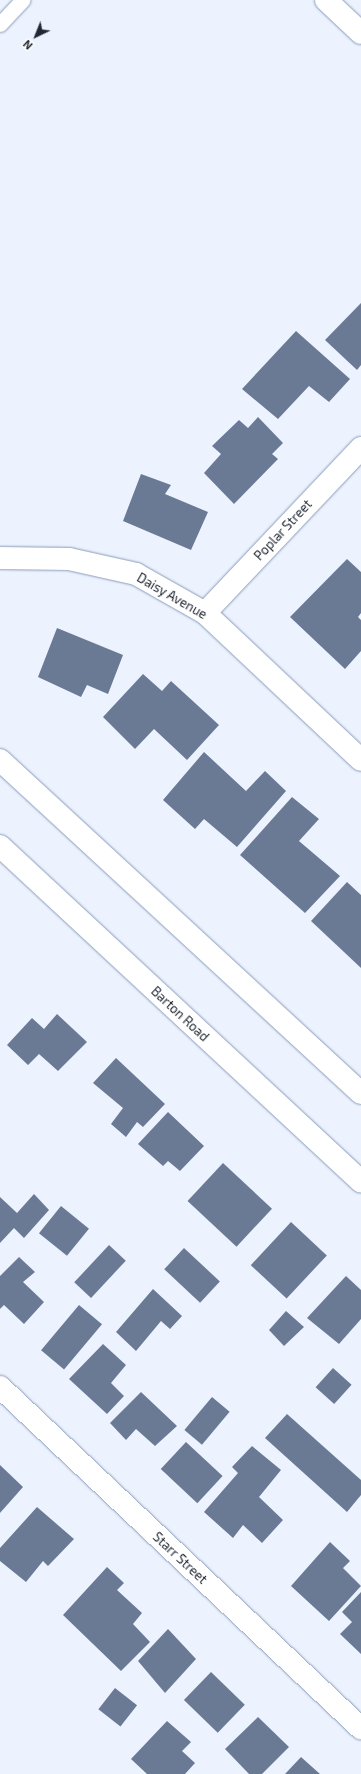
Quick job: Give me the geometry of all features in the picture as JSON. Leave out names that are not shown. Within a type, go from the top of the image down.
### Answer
[{"type":"street","points":[[333,2],[361,33]]},
{"type":"street","name":"Poplar Street","points":[[205,613],[361,448]]},
{"type":"street","name":"Daisy Avenue","points":[[0,558],[69,559],[136,574],[205,613],[361,760]]},
{"type":"street","points":[[0,760],[361,1093]]},
{"type":"street","name":"Barton Road","points":[[0,846],[361,1182]]},
{"type":"street","name":"Starr Street","points":[[0,1388],[361,1728]]},
{"type":"lane","points":[[0,24],[22,0]]},
{"type":"building","points":[[361,303],[361,365],[357,370],[325,340]]},
{"type":"building","points":[[296,331],[350,379],[329,402],[309,386],[278,419],[242,389]]},
{"type":"building","points":[[258,417],[283,443],[272,454],[278,459],[234,504],[204,473],[221,454],[212,446],[239,420],[248,428]]},
{"type":"building","points":[[141,474],[171,485],[165,494],[208,512],[191,550],[123,521]]},
{"type":"building","points":[[347,559],[361,572],[361,613],[358,617],[361,620],[361,651],[345,669],[290,617]]},
{"type":"building","points":[[57,628],[123,655],[108,694],[87,685],[81,697],[38,677]]},
{"type":"building","points":[[143,674],[162,691],[171,681],[219,725],[187,760],[154,729],[135,749],[103,717]]},
{"type":"building","points":[[204,752],[246,791],[265,771],[286,791],[237,847],[204,819],[195,829],[163,800]]},
{"type":"building","points":[[292,797],[319,819],[299,841],[340,876],[305,913],[240,855]]},
{"type":"building","points":[[347,882],[361,895],[361,968],[311,921]]},
{"type":"building","points":[[57,1014],[87,1042],[58,1071],[39,1054],[28,1065],[7,1045],[32,1018],[44,1029]]},
{"type":"building","points":[[116,1058],[165,1104],[143,1127],[137,1122],[126,1137],[111,1124],[123,1108],[93,1083]]},
{"type":"building","points":[[168,1112],[204,1146],[180,1171],[168,1161],[163,1166],[138,1144]]},
{"type":"building","points":[[223,1163],[272,1209],[237,1247],[188,1201]]},
{"type":"building","points":[[34,1194],[49,1210],[24,1238],[14,1228],[0,1243],[0,1197],[17,1213]]},
{"type":"building","points":[[61,1206],[89,1229],[67,1256],[39,1233]]},
{"type":"building","points":[[291,1222],[327,1255],[287,1299],[251,1265]]},
{"type":"building","points":[[109,1245],[126,1261],[91,1298],[74,1282]]},
{"type":"building","points":[[184,1248],[220,1281],[200,1303],[164,1269]]},
{"type":"building","points":[[19,1257],[35,1272],[23,1282],[44,1302],[24,1324],[4,1305],[0,1309],[0,1276]]},
{"type":"building","points":[[346,1276],[361,1290],[361,1319],[339,1344],[307,1318]]},
{"type":"building","points":[[153,1289],[182,1316],[170,1329],[161,1321],[136,1351],[116,1332]]},
{"type":"building","points":[[79,1305],[102,1324],[64,1369],[41,1350]]},
{"type":"building","points":[[286,1311],[304,1327],[284,1346],[269,1330]]},
{"type":"building","points":[[103,1344],[126,1365],[111,1383],[124,1396],[107,1414],[69,1379]]},
{"type":"building","points":[[333,1368],[352,1385],[334,1404],[316,1387]]},
{"type":"building","points":[[141,1392],[177,1426],[155,1446],[136,1429],[126,1440],[110,1423]]},
{"type":"building","points":[[212,1397],[230,1412],[202,1445],[184,1430]]},
{"type":"building","points":[[287,1414],[361,1480],[361,1495],[347,1512],[265,1438]]},
{"type":"building","points":[[186,1442],[223,1476],[197,1503],[161,1469]]},
{"type":"building","points":[[252,1446],[281,1470],[259,1497],[283,1520],[262,1543],[243,1525],[233,1538],[204,1512],[238,1473],[232,1467]]},
{"type":"building","points":[[0,1465],[23,1487],[0,1513]]},
{"type":"building","points":[[37,1507],[74,1539],[48,1566],[43,1561],[26,1582],[0,1561],[0,1548]]},
{"type":"building","points":[[330,1542],[350,1561],[343,1568],[361,1586],[329,1621],[291,1586]]},
{"type":"building","points":[[107,1567],[124,1583],[117,1590],[142,1613],[133,1624],[150,1642],[121,1671],[63,1615]]},
{"type":"building","points":[[361,1592],[361,1654],[340,1634],[352,1622],[342,1612]]},
{"type":"building","points":[[168,1629],[196,1659],[165,1693],[138,1661]]},
{"type":"building","points":[[211,1672],[245,1705],[218,1733],[184,1700]]},
{"type":"building","points":[[115,1688],[137,1705],[120,1727],[98,1709]]},
{"type":"building","points":[[258,1717],[289,1747],[262,1774],[249,1774],[225,1749]]},
{"type":"building","points":[[167,1721],[191,1742],[182,1751],[195,1763],[185,1774],[147,1774],[131,1759]]},
{"type":"building","points":[[301,1757],[320,1774],[285,1774]]}]
